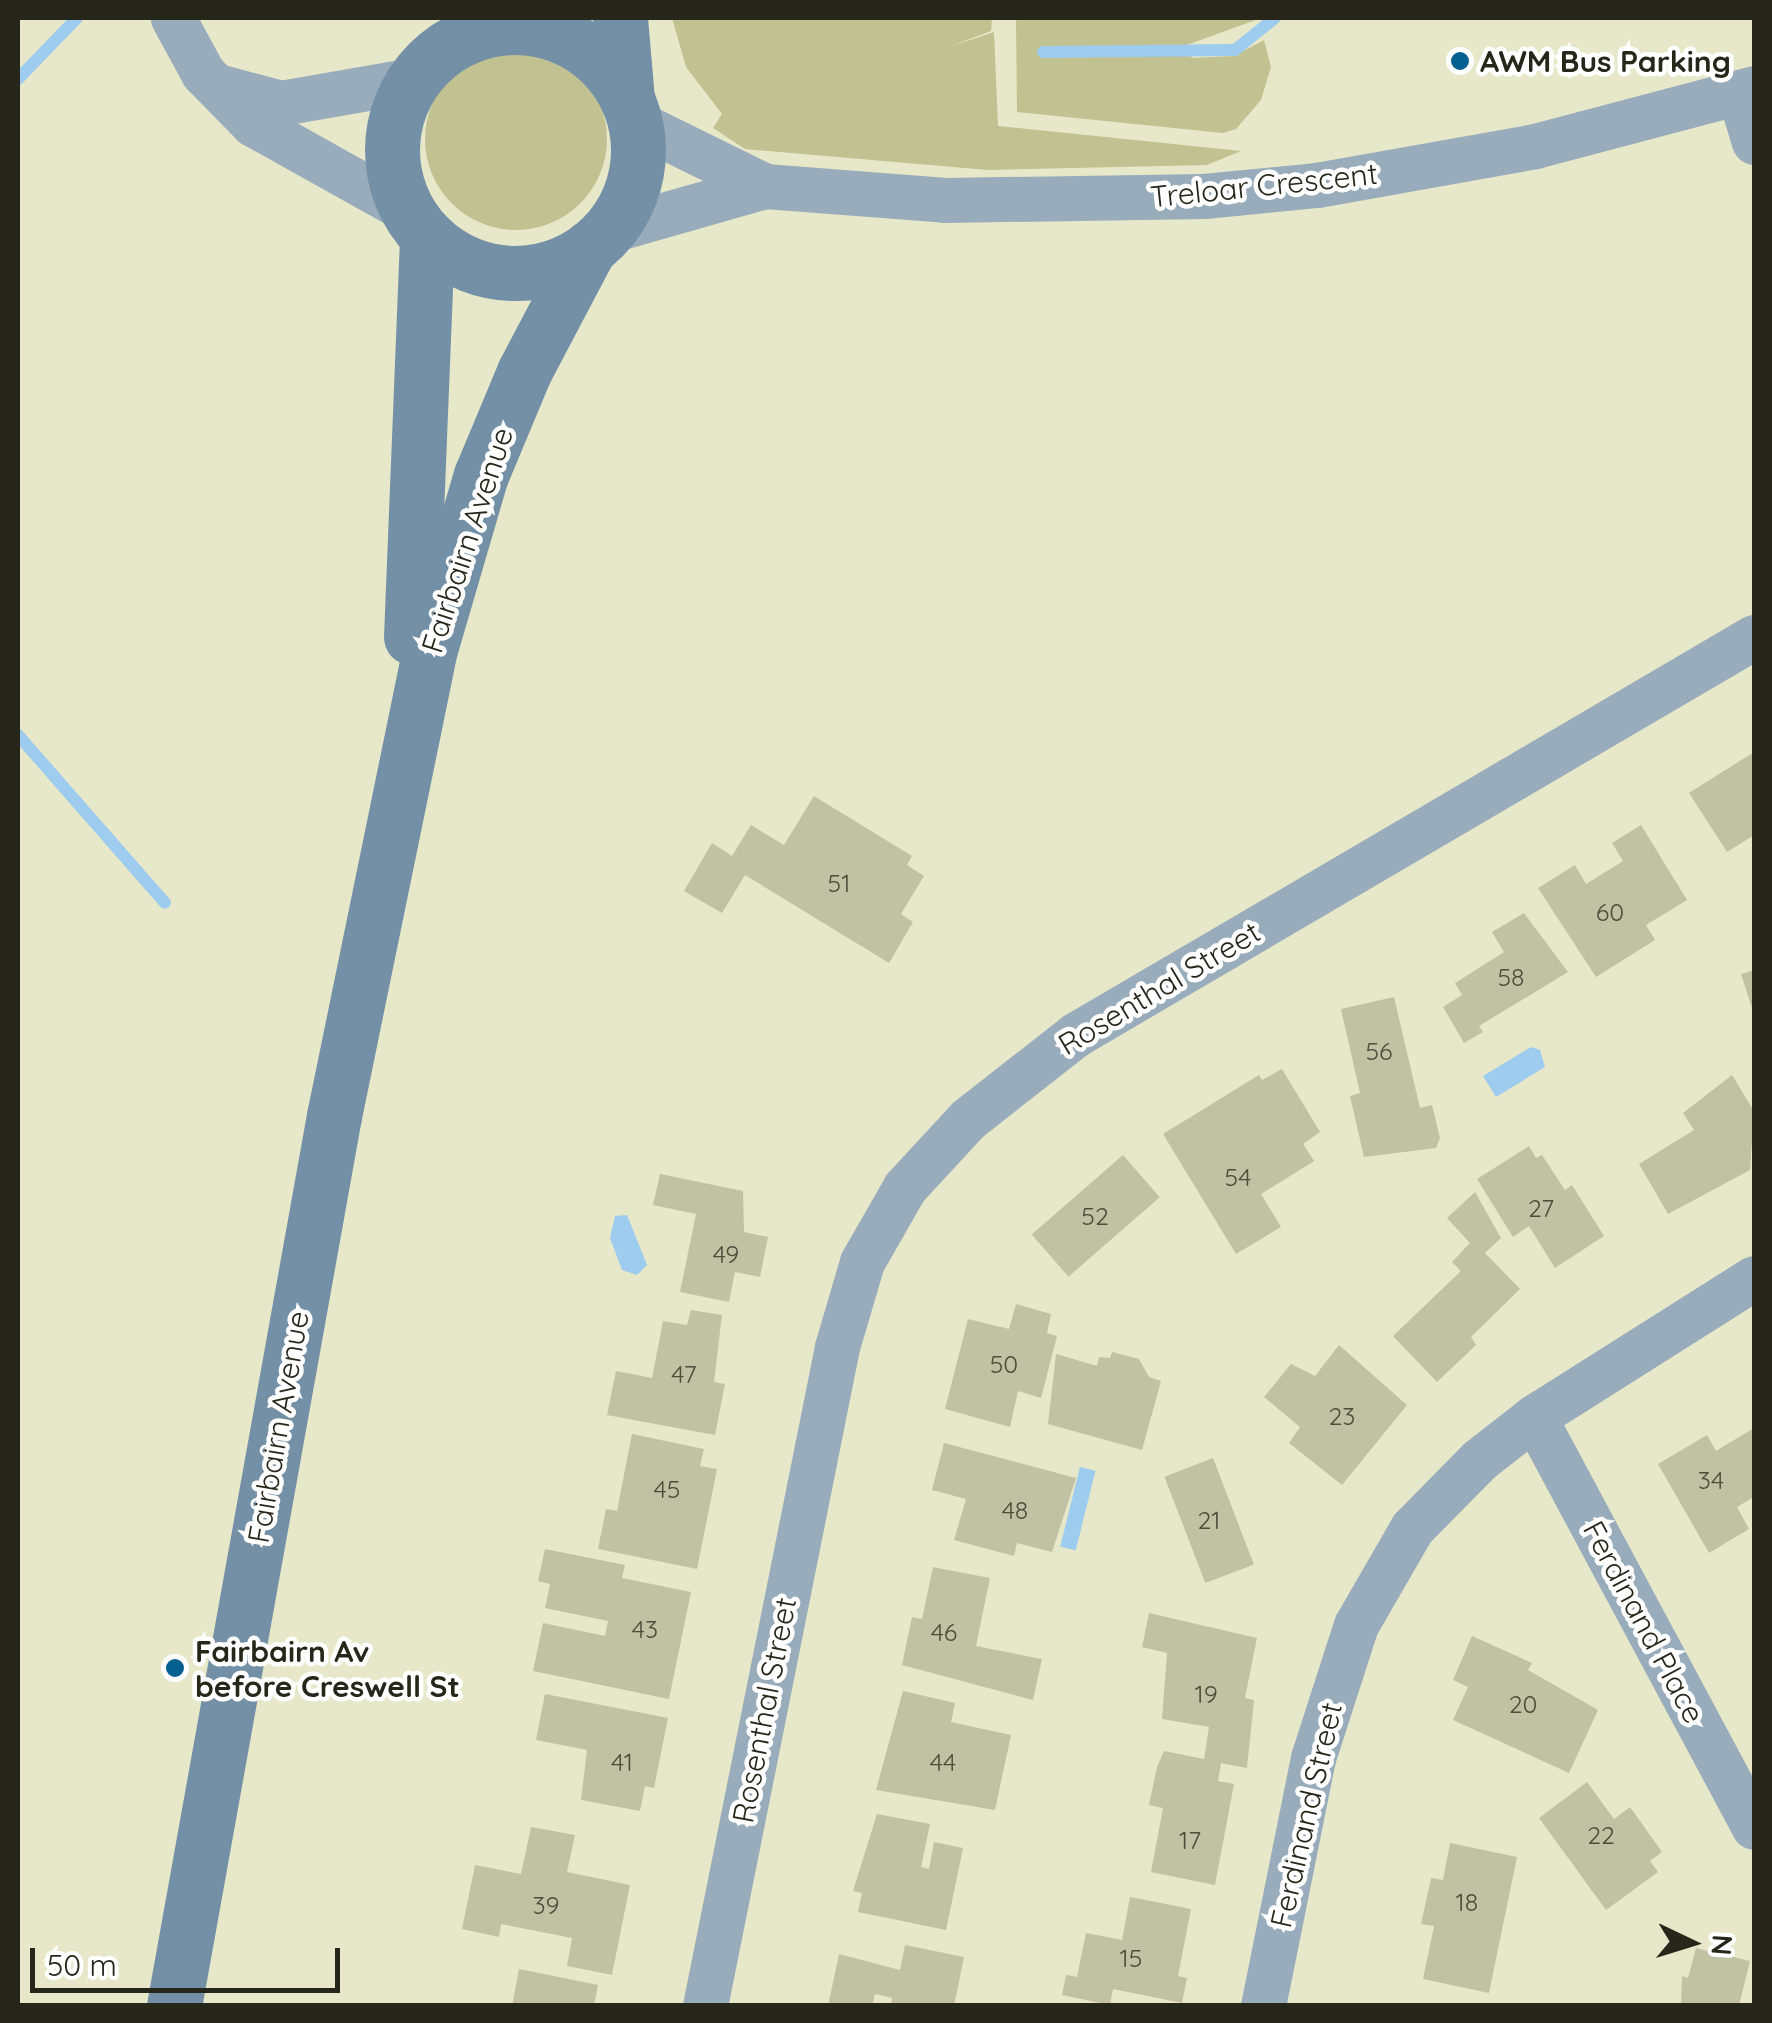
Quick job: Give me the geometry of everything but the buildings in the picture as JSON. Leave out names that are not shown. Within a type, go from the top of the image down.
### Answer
[{"type":"main road","points":[[620,18],[631,110],[635,173],[599,239],[558,265],[500,272],[455,258],[417,223],[392,143],[438,50],[489,29],[535,28],[588,50],[631,110]]},
{"type":"main road","name":"Fairbairn Avenue","points":[[387,849],[408,695],[417,223]]},
{"type":"main road","name":"Fairbairn Avenue","points":[[174,2006],[334,1116],[430,649],[482,476],[524,372],[599,239]]},
{"type":"street","points":[[173,18],[183,44],[214,84],[266,133],[417,223]]},
{"type":"street","points":[[214,84],[280,103],[330,100],[438,50]]},
{"type":"street","points":[[1747,91],[1754,142]]},
{"type":"street","name":"Treloar Crescent","points":[[599,239],[765,186],[945,200],[1247,193],[1535,146],[1747,91]]},
{"type":"street","name":"Treloar Crescent","points":[[631,110],[765,186]]},
{"type":"street","name":"Rosenthal Street","points":[[705,2006],[836,1347],[862,1262],[906,1187],[968,1119],[1075,1034],[1754,637]]},
{"type":"street","name":"Ferdinand Street","points":[[1263,2006],[1313,1758],[1356,1626],[1412,1528],[1479,1460],[1534,1418],[1754,1278]]},
{"type":"street","name":"Ferdinand Place","points":[[1534,1418],[1754,1827]]},
{"type":"shaded area","points":[[672,18],[992,18],[991,31],[949,47],[994,32],[998,126],[1241,151],[1207,165],[988,170],[745,149],[713,128],[722,114],[686,67]]},
{"type":"shaded area","points":[[1016,18],[1261,18],[1184,46],[1192,58],[1234,56],[1264,40],[1271,67],[1261,100],[1236,129],[1223,133],[1017,112]]},
{"type":"shaded area","points":[[516,48],[551,55],[580,75],[600,104],[607,139],[600,174],[580,203],[551,223],[516,230],[481,223],[452,203],[432,174],[425,139],[432,104],[452,75],[481,55]]},
{"type":"water","points":[[1531,1047],[1540,1050],[1545,1067],[1496,1097],[1483,1076]]},
{"type":"water","points":[[627,1215],[647,1265],[637,1275],[622,1270],[610,1238],[615,1216]]},
{"type":"water","points":[[1080,1467],[1096,1471],[1076,1550],[1060,1547]]},
{"type":"waterway","points":[[18,79],[77,18]]},
{"type":"waterway","points":[[1043,52],[1235,50],[1275,18]]},
{"type":"waterway","points":[[18,735],[165,903]]},
{"type":"place","name":"AWM Bus Parking","points":[[1460,61]]},
{"type":"place","name":"Fairbairn Av before Creswell St","points":[[175,1668]]}]
